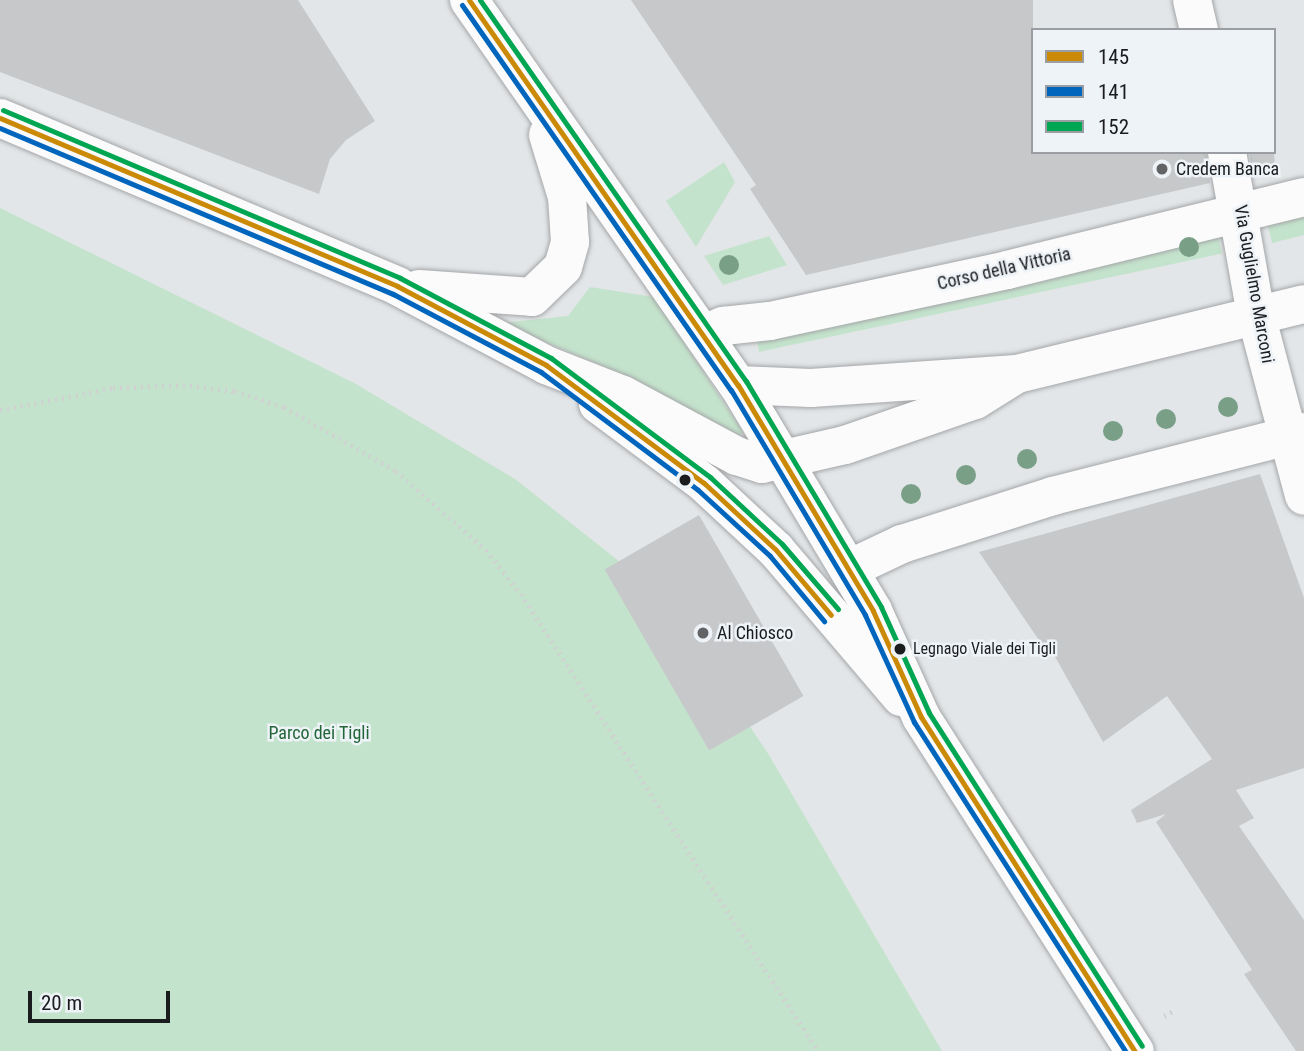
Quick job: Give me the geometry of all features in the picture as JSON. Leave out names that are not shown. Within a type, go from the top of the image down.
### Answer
[{"type":"street","points":[[469,0],[738,385],[849,569],[921,717],[1135,1051]]},
{"type":"street","points":[[1192,0],[1199,28]]},
{"type":"street","points":[[397,286],[531,297],[563,267],[570,242],[567,197],[557,155],[519,73]]},
{"type":"street","points":[[0,118],[397,286],[546,365],[623,395],[737,456],[762,464],[845,444],[975,400],[1017,374]]},
{"type":"street","name":"Via Guglielmo Marconi","points":[[1228,154],[1242,212],[1256,316],[1295,434],[1304,496]]},
{"type":"street","name":"Corso della Vittoria","points":[[704,334],[723,326],[770,321],[954,281],[1304,197]]},
{"type":"street","points":[[738,385],[811,388],[1017,374],[1304,304]]},
{"type":"street","points":[[546,365],[704,483],[776,550],[921,717]]},
{"type":"street","points":[[849,569],[902,544],[1054,496],[1295,434]]},
{"type":"path","points":[[0,410],[113,388],[183,385],[235,391],[284,407],[396,471],[486,550],[522,594],[818,1051]]},
{"type":"green space","points":[[724,162],[735,182],[696,247],[666,201]]},
{"type":"green space","name":"Parco dei Tigli","points":[[0,208],[356,384],[515,479],[624,565],[686,631],[769,755],[942,1051],[0,1051]]},
{"type":"green space","points":[[1304,214],[1304,235],[1272,243],[1267,222]]},
{"type":"green space","points":[[1218,235],[1222,254],[759,352],[755,333]]},
{"type":"green space","points":[[769,236],[787,265],[723,285],[704,256]]},
{"type":"green space","points":[[590,287],[654,297],[743,432],[737,438],[612,370],[501,323],[568,316]]},
{"type":"building","points":[[0,0],[298,0],[375,121],[346,140],[330,159],[319,194],[0,72]]},
{"type":"building","points":[[631,0],[1033,0],[1031,154],[1206,154],[1210,183],[806,275],[750,189],[756,185]]},
{"type":"building","points":[[1249,154],[1274,154],[1275,169],[1253,174]]},
{"type":"building","points":[[1260,474],[1304,598],[1304,768],[1236,790],[1254,818],[1239,826],[1304,920],[1304,1051],[1296,1051],[1244,974],[1252,970],[1156,822],[1166,814],[1137,823],[1131,810],[1212,759],[1167,696],[1103,742],[1049,646],[1045,649],[979,552]]},
{"type":"building","name":"Al Chiosco","points":[[699,515],[804,696],[709,750],[605,570]]},
{"type":"transit line","name":"145","points":[[469,0],[738,385],[873,611],[921,717],[1135,1051]]},
{"type":"transit line","name":"152","points":[[480,0],[746,381],[881,607],[929,713],[1142,1046]]},
{"type":"transit line","name":"141","points":[[462,5],[731,390],[865,615],[914,722],[1125,1051]]},
{"type":"transit line","name":"152","points":[[3,110],[400,278],[551,358],[710,477],[782,544],[838,609]]},
{"type":"transit line","name":"145","points":[[0,118],[397,286],[546,365],[704,483],[776,550],[831,615]]},
{"type":"transit line","name":"141","points":[[0,128],[393,294],[541,372],[698,490],[770,556],[824,621]]},
{"type":"place","name":"Credem Banca","points":[[1162,169]]},
{"type":"place","name":"Al Chiosco","points":[[703,633]]},
{"type":"place","name":"Legnago Viale dei Tigli","points":[[900,649]]}]
